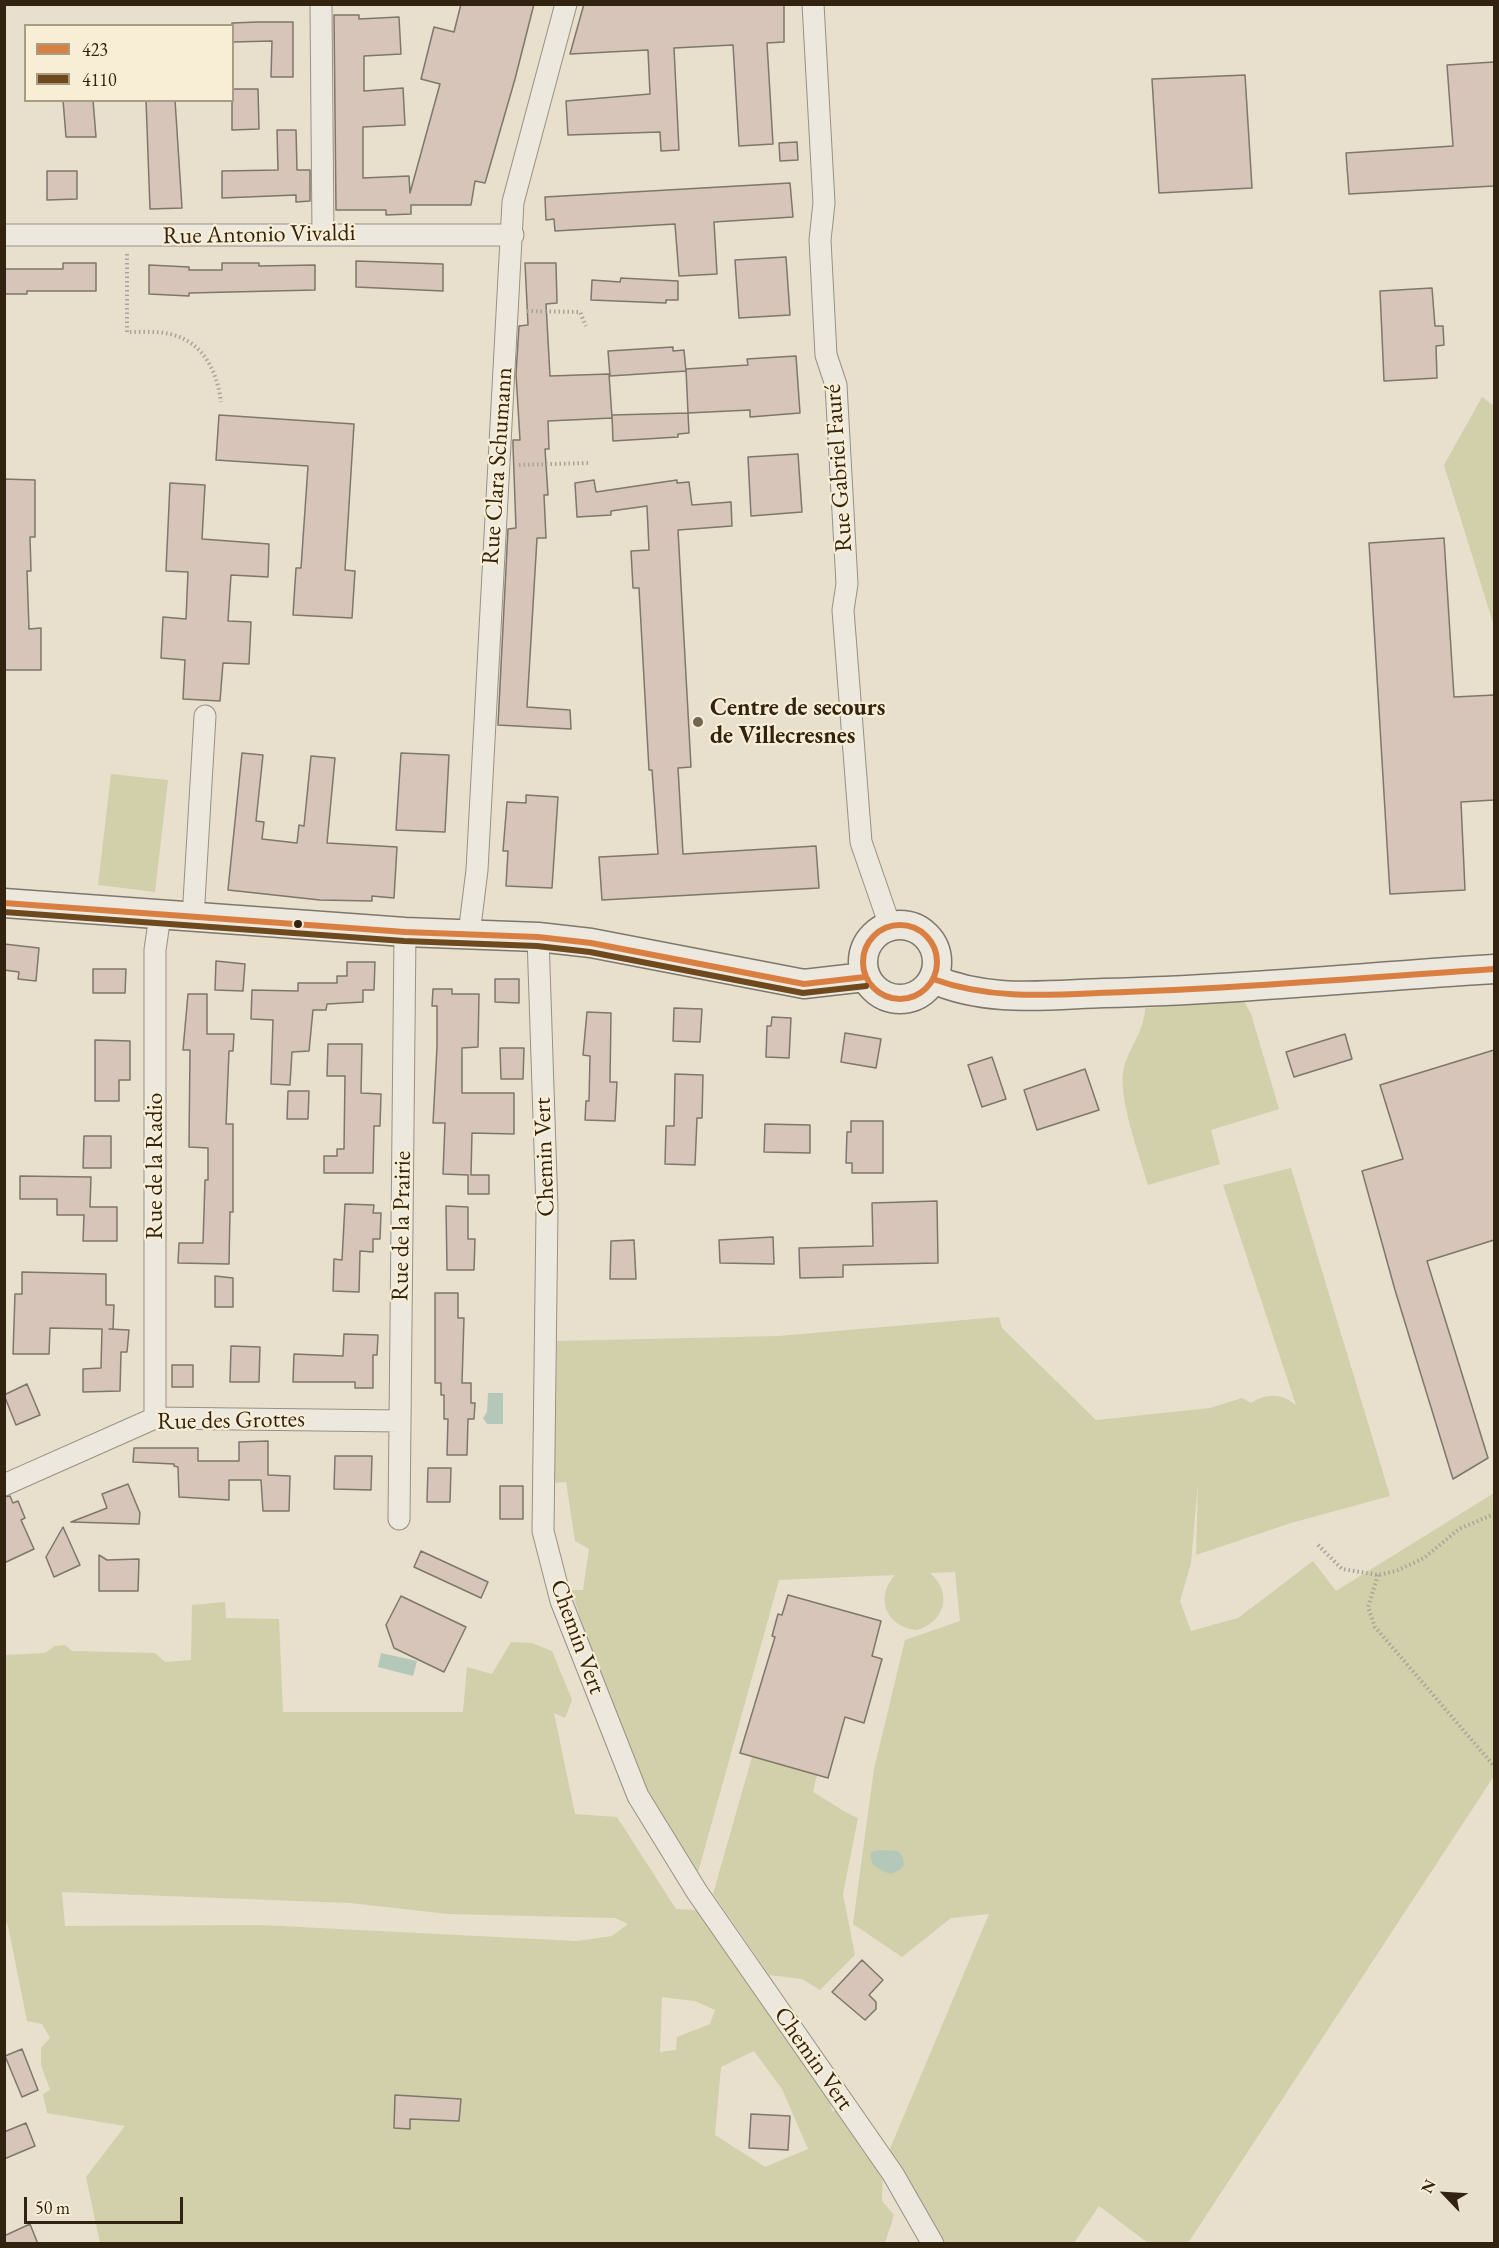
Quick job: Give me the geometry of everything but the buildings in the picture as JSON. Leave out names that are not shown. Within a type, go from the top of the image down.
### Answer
[{"type":"street","name":"Rue Clara Schumann","points":[[469,934],[477,870],[513,202],[566,4]]},
{"type":"street","name":"Rue Gabriel Fauré","points":[[813,4],[824,203],[820,240],[826,355],[836,385],[847,584],[843,610],[853,766],[861,842],[890,926]]},
{"type":"street","points":[[321,7],[322,235]]},
{"type":"street","name":"Rue Antonio Vivaldi","points":[[4,236],[513,235]]},
{"type":"street","points":[[193,918],[205,716]]},
{"type":"street","points":[[4,903],[405,933],[538,937],[591,943],[804,984],[865,977]]},
{"type":"street","name":"Rue de la Radio","points":[[154,1418],[155,950],[160,915]]},
{"type":"street","points":[[890,926],[911,927],[929,939],[937,958],[933,979],[919,994],[898,1000],[878,993],[865,977],[863,956],[866,946],[881,930],[890,926]]},
{"type":"street","name":"Rue de la Prairie","points":[[399,1519],[405,933]]},
{"type":"street","name":"Chemin Vert","points":[[538,937],[547,1209],[543,1531],[561,1601],[638,1796],[698,1892],[893,2174],[933,2244]]},
{"type":"street","points":[[933,979],[957,989],[990,996],[1179,992],[1494,969]]},
{"type":"street","name":"Rue des Grottes","points":[[4,1485],[154,1418],[400,1421]]},
{"type":"path","points":[[127,236],[127,332],[171,334],[193,344],[208,360],[217,375],[221,402]]},
{"type":"path","points":[[508,311],[580,312],[586,326]]},
{"type":"path","points":[[498,466],[588,463]]},
{"type":"path","points":[[1318,1545],[1342,1569],[1378,1575],[1396,1571],[1424,1558],[1459,1529],[1494,1514]]},
{"type":"path","points":[[1378,1575],[1368,1607],[1375,1627],[1494,1766]]},
{"type":"green space","points":[[1482,397],[1494,406],[1494,626],[1444,465]]},
{"type":"green space","points":[[111,774],[168,780],[155,892],[98,885]]},
{"type":"green space","points":[[1244,1001],[1251,1014],[1279,1109],[1211,1130],[1220,1164],[1148,1185],[1131,1129],[1123,1085],[1125,1065],[1142,1025],[1145,1008]]},
{"type":"green space","points":[[1291,1168],[1390,1496],[1291,1523],[1196,1555],[1198,1483],[1191,1563],[1180,1601],[1191,1631],[1238,1618],[1313,1561],[1336,1591],[1494,1493],[1494,1776],[1188,2243],[1148,2243],[1099,2206],[1074,2243],[944,2243],[916,2202],[889,2151],[989,1914],[951,1918],[902,1957],[853,1924],[874,1769],[905,1640],[960,1621],[955,1572],[930,1573],[942,1589],[942,1606],[934,1621],[916,1630],[897,1623],[886,1609],[885,1592],[895,1575],[779,1580],[697,1876],[643,1785],[606,1694],[571,1590],[583,1590],[589,1549],[575,1541],[566,1482],[554,1483],[557,1341],[779,1336],[999,1317],[1002,1328],[1096,1420],[1210,1408],[1242,1398],[1251,1403],[1268,1396],[1279,1396],[1296,1405],[1223,1185]]},
{"type":"green space","points":[[225,1602],[226,1618],[279,1619],[283,1712],[463,1712],[467,1667],[492,1674],[511,1642],[532,1643],[552,1651],[572,1700],[565,1718],[554,1713],[575,1814],[617,1817],[676,1909],[696,1910],[733,1935],[823,2062],[832,2111],[863,2113],[884,2141],[882,2201],[894,2215],[885,2243],[100,2243],[86,2177],[125,2126],[47,2113],[43,2094],[50,2090],[41,2065],[41,2048],[50,2038],[42,2024],[27,2021],[5,1920],[5,1655],[45,1653],[55,1646],[65,1645],[72,1651],[155,1653],[165,1662],[191,1660],[192,1605]],"holes":[[[62,1892],[350,1903],[448,1914],[615,1918],[628,1924],[612,1936],[577,1941],[260,1925],[65,1926]],[[662,1997],[695,2001],[715,2010],[710,2024],[677,2037],[676,2050],[660,2052]],[[754,2051],[782,2089],[808,2149],[765,2167],[715,2135],[721,2067]]]},
{"type":"green space","points":[[752,1757],[817,1775],[813,1792],[858,1818],[843,1894],[855,1955],[820,1990],[802,1979],[769,1975],[713,1894]]},
{"type":"shaded area","points":[[488,1393],[503,1393],[503,1424],[487,1424],[483,1418],[487,1412]]},
{"type":"shaded area","points":[[381,1653],[417,1661],[413,1676],[378,1667]]},
{"type":"shaded area","points":[[898,1851],[903,1857],[904,1865],[900,1870],[890,1874],[879,1869],[871,1861],[871,1852]]},
{"type":"transit line","name":"423","points":[[4,903],[405,932],[538,937],[591,943],[804,984],[865,977]]},
{"type":"transit line","name":"4110","points":[[4,912],[404,941],[537,946],[590,952],[803,993],[866,986]]},
{"type":"transit line","name":"423","points":[[900,925],[921,931],[931,941],[937,962],[931,983],[921,993],[900,999],[879,993],[869,983],[863,962],[869,941],[879,931],[900,925]]},
{"type":"transit line","name":"423","points":[[933,979],[980,991],[1053,995],[1218,988],[1494,969]]},
{"type":"place","name":"Centre de secours de Villecresnes","points":[[698,722]]}]
